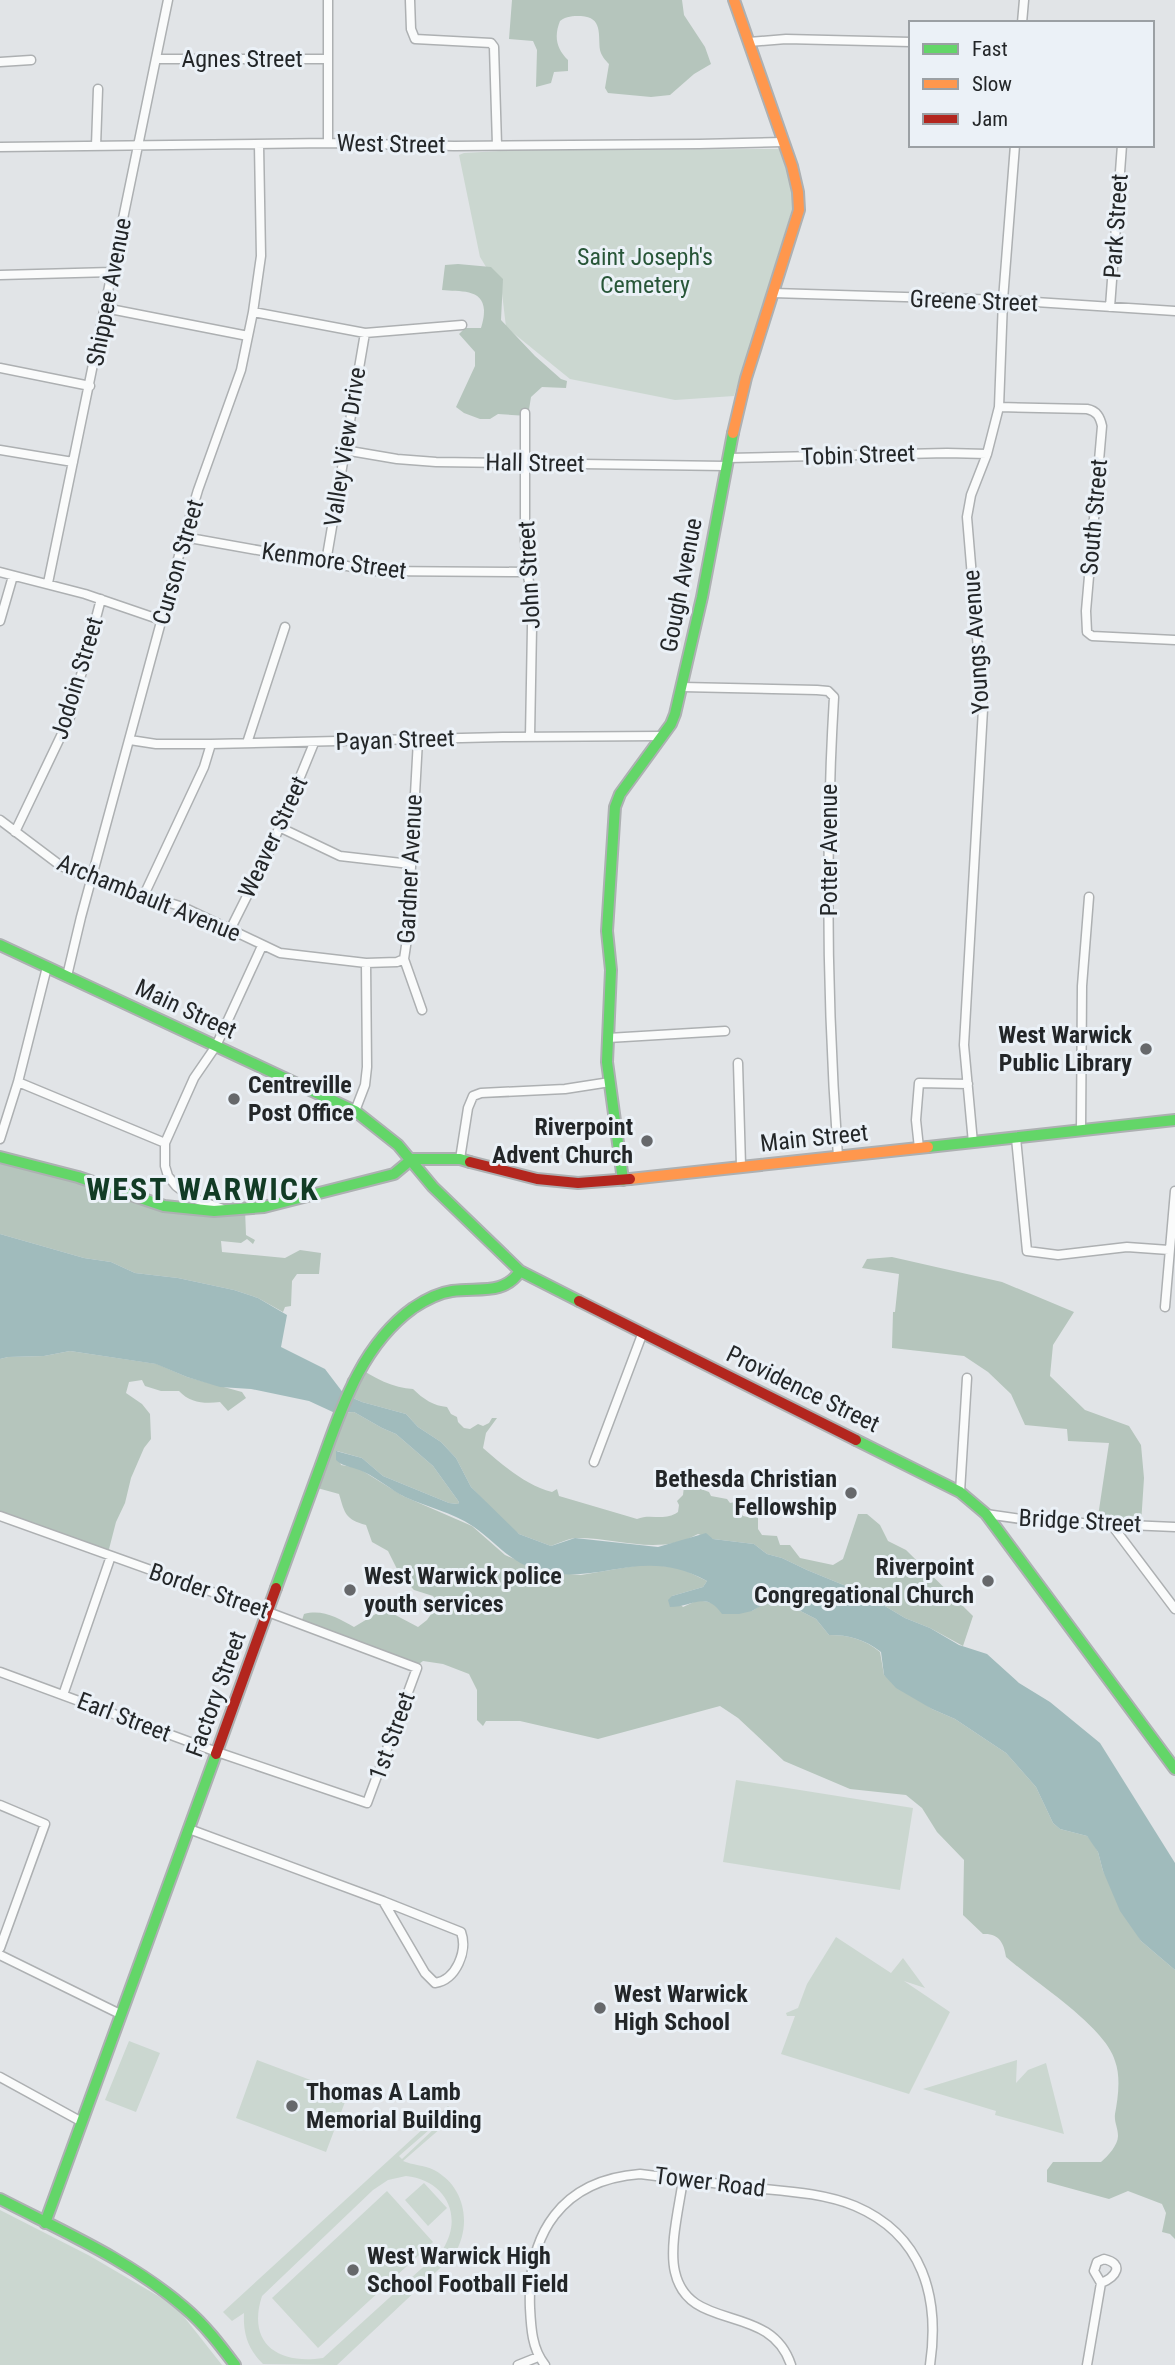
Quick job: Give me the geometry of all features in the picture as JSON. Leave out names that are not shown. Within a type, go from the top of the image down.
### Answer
[{"type":"main road","name":"Gough Avenue","points":[[623,1180],[610,1082],[608,1038],[611,970],[607,931],[615,807],[620,794],[671,724],[682,687],[746,378],[795,225],[800,193],[734,0]]},
{"type":"main road","name":"Main Street","points":[[0,945],[355,1111]]},
{"type":"main road","name":"Providence Street","points":[[355,1111],[379,1128],[412,1159],[433,1187],[520,1271],[960,1492],[986,1514],[1170,1753],[1175,1769]]},
{"type":"main road","name":"Main Street","points":[[412,1159],[460,1159],[537,1179],[578,1183],[1175,1120]]},
{"type":"main road","points":[[0,1157],[78,1177],[164,1206],[187,1210],[264,1206],[394,1174],[412,1159]]},
{"type":"main road","name":"Factory Street","points":[[45,2223],[349,1388],[374,1347],[422,1302],[444,1292],[504,1287],[517,1280],[520,1271]]},
{"type":"main road","points":[[0,2199],[122,2263],[167,2292],[206,2327],[235,2365]]},
{"type":"street","name":"Shippee Avenue","points":[[48,583],[168,0]]},
{"type":"street","points":[[327,0],[328,143]]},
{"type":"street","points":[[410,0],[411,29],[415,40],[491,43],[494,47],[497,145]]},
{"type":"street","points":[[1022,21],[1024,0]]},
{"type":"street","points":[[749,42],[786,39],[909,42]]},
{"type":"street","name":"Agnes Street","points":[[157,59],[328,59]]},
{"type":"street","points":[[0,62],[31,60]]},
{"type":"street","points":[[96,146],[98,89]]},
{"type":"street","name":"West Street","points":[[0,147],[328,143],[699,145],[782,142]]},
{"type":"street","name":"Curson Street","points":[[67,976],[184,537],[241,370],[261,256],[259,145]]},
{"type":"street","name":"Youngs Avenue","points":[[973,1143],[964,1045],[983,709],[967,517],[971,495],[987,454],[999,407],[1003,300],[1015,147]]},
{"type":"street","name":"Park Street","points":[[1110,307],[1122,147]]},
{"type":"street","points":[[0,275],[112,272]]},
{"type":"street","name":"Greene Street","points":[[773,293],[1003,300],[1175,311]]},
{"type":"street","points":[[105,308],[248,336]]},
{"type":"street","points":[[253,312],[365,333],[462,325]]},
{"type":"street","name":"Valley View Drive","points":[[326,562],[365,333]]},
{"type":"street","points":[[0,368],[90,386]]},
{"type":"street","name":"South Street","points":[[999,407],[1091,410],[1100,418],[1102,426],[1086,611],[1087,632],[1092,636],[1175,640]]},
{"type":"street","name":"John Street","points":[[525,413],[527,572],[532,596],[533,627],[530,737]]},
{"type":"street","points":[[0,450],[73,462]]},
{"type":"street","name":"Hall Street","points":[[344,450],[414,461],[727,462]]},
{"type":"street","name":"Tobin Street","points":[[727,462],[947,453],[987,454]]},
{"type":"street","name":"Kenmore Street","points":[[184,537],[375,571],[527,572]]},
{"type":"street","points":[[0,572],[48,583],[161,620]]},
{"type":"street","points":[[0,621],[13,576]]},
{"type":"street","name":"Jodoin Street","points":[[15,832],[70,717],[101,599]]},
{"type":"street","points":[[247,743],[285,627]]},
{"type":"street","name":"Potter Avenue","points":[[682,687],[817,690],[828,691],[834,697],[828,834],[833,1064],[838,1157]]},
{"type":"street","name":"Payan Street","points":[[130,740],[156,744],[211,744],[662,736]]},
{"type":"street","name":"Gardner Avenue","points":[[366,962],[404,960],[408,939],[418,740]]},
{"type":"street","name":"Weaver Street","points":[[230,930],[279,827],[314,743]]},
{"type":"street","points":[[144,895],[204,767],[211,744]]},
{"type":"street","name":"Archambault Avenue","points":[[0,820],[61,866],[91,879],[183,907],[262,946],[289,956],[366,962]]},
{"type":"street","points":[[279,827],[340,856],[410,864]]},
{"type":"street","points":[[1081,1130],[1083,986],[1089,897]]},
{"type":"street","points":[[226,1210],[190,1197],[176,1186],[168,1176],[165,1166],[165,1143],[194,1078],[216,1046],[262,946]]},
{"type":"street","points":[[404,960],[422,1010]]},
{"type":"street","points":[[355,1111],[365,1085],[366,962]]},
{"type":"street","points":[[0,1139],[4,1115],[18,1082],[47,967]]},
{"type":"street","points":[[608,1038],[725,1031]]},
{"type":"street","points":[[738,1063],[741,1166]]},
{"type":"street","points":[[18,1082],[165,1143]]},
{"type":"street","points":[[460,1159],[468,1108],[473,1096],[481,1093],[565,1089],[610,1082]]},
{"type":"street","points":[[919,1148],[916,1120],[919,1083],[968,1084]]},
{"type":"street","points":[[1016,1138],[1027,1251],[1058,1255],[1127,1247],[1169,1250]]},
{"type":"street","points":[[1165,1307],[1175,1191]]},
{"type":"street","points":[[594,1462],[643,1332]]},
{"type":"street","points":[[960,1492],[967,1378]]},
{"type":"street","name":"Bridge Street","points":[[986,1514],[1035,1521],[1175,1527]]},
{"type":"street","name":"Border Street","points":[[0,1516],[416,1668]]},
{"type":"street","points":[[1111,1524],[1175,1609]]},
{"type":"street","points":[[63,1695],[111,1556]]},
{"type":"street","name":"1st Street","points":[[367,1803],[416,1668]]},
{"type":"street","name":"Earl Street","points":[[0,1672],[217,1752],[367,1803]]},
{"type":"street","points":[[0,1805],[45,1824],[0,1948]]},
{"type":"street","points":[[189,1829],[383,1901],[461,1932],[464,1938],[460,1960],[451,1975],[442,1982],[435,1983],[425,1973],[383,1901]]},
{"type":"street","points":[[0,1955],[120,2014]]},
{"type":"street","points":[[0,2077],[82,2122]]},
{"type":"street","name":"Tower Road","points":[[538,2357],[530,2312],[534,2263],[544,2229],[557,2210],[575,2195],[615,2176],[640,2174],[816,2196],[856,2206],[882,2221],[913,2252],[926,2277],[933,2320],[930,2365]]},
{"type":"street","points":[[683,2180],[674,2262],[678,2283],[692,2302],[702,2308],[762,2329],[785,2349],[791,2365]]},
{"type":"street","points":[[1087,2365],[1101,2283]]},
{"type":"street","points":[[518,2365],[538,2357],[545,2365]]},
{"type":"green space","name":"Saint Joseph's Cemetery","points":[[780,149],[797,194],[734,396],[675,400],[570,379],[506,327],[502,293],[480,257],[459,155],[521,150]]},
{"type":"green space","points":[[736,1780],[913,1808],[900,1890],[723,1862]]},
{"type":"green space","points":[[836,1937],[891,1973],[903,1958],[925,1988],[904,1981],[950,2012],[909,2094],[781,2054],[795,2016],[787,2016],[786,2013],[798,2008],[807,1984]]},
{"type":"green space","points":[[129,2041],[160,2053],[136,2112],[105,2100]]},
{"type":"green space","name":"Thomas A Lamb Memorial Building","points":[[257,2060],[348,2094],[326,2152],[236,2118]]},
{"type":"green space","points":[[1017,2060],[1016,2083],[1028,2070],[1046,2063],[1064,2134],[995,2115],[996,2111],[923,2089]]},
{"type":"green space","points":[[448,2106],[452,2110],[399,2156],[402,2159],[453,2111],[456,2115],[403,2161],[434,2170],[453,2186],[463,2208],[460,2244],[454,2255],[337,2365],[263,2364],[247,2341],[244,2313],[232,2321],[223,2312]],"holes":[[[406,2176],[420,2179],[440,2192],[451,2212],[452,2224],[443,2249],[323,2358],[292,2358],[269,2347],[262,2338],[259,2326],[258,2312],[262,2296],[373,2190],[388,2180]]]},
{"type":"green space","points":[[424,2183],[447,2208],[428,2226],[405,2200]]},
{"type":"green space","name":"West Warwick High School Football Field","points":[[387,2191],[433,2242],[318,2348],[272,2298]]},
{"type":"green space","points":[[0,2210],[90,2256],[165,2300],[181,2313],[222,2365],[0,2365]]},
{"type":"shaded area","points":[[512,0],[682,0],[684,15],[705,47],[711,64],[694,74],[670,95],[651,97],[608,93],[605,88],[609,64],[601,52],[596,23],[588,17],[572,16],[560,21],[557,32],[557,42],[568,60],[568,71],[554,72],[551,83],[536,87],[537,50],[533,41],[509,39]]},
{"type":"shaded area","points":[[445,265],[491,267],[503,279],[501,320],[535,356],[561,379],[567,381],[566,388],[542,387],[531,397],[528,416],[498,414],[490,419],[480,419],[456,407],[475,366],[475,352],[459,334],[465,328],[481,328],[484,310],[483,303],[475,295],[442,290]]},
{"type":"shaded area","points":[[0,1158],[164,1206],[245,1209],[246,1235],[255,1240],[253,1244],[247,1239],[241,1243],[221,1241],[222,1252],[285,1258],[300,1250],[321,1253],[319,1274],[297,1274],[292,1281],[291,1306],[285,1307],[283,1312],[258,1298],[234,1290],[178,1278],[135,1273],[111,1262],[84,1258],[0,1234]]},
{"type":"shaded area","points":[[892,1257],[1002,1282],[1074,1312],[1053,1345],[1050,1376],[1085,1410],[1129,1426],[1141,1445],[1144,1478],[1141,1524],[1097,1523],[1109,1443],[1068,1441],[1067,1429],[1025,1425],[1011,1394],[988,1372],[964,1356],[892,1348],[893,1312],[899,1274],[862,1268],[867,1259]]},
{"type":"shaded area","points":[[70,1351],[157,1364],[187,1377],[242,1392],[246,1398],[228,1411],[220,1402],[198,1402],[179,1391],[161,1391],[145,1386],[142,1380],[129,1382],[126,1393],[142,1404],[150,1414],[151,1439],[144,1448],[131,1478],[108,1553],[0,1516],[0,1359]]},
{"type":"shaded area","points":[[357,1366],[384,1382],[413,1389],[429,1401],[447,1407],[464,1428],[470,1429],[478,1424],[483,1426],[492,1418],[497,1418],[486,1433],[483,1448],[515,1474],[542,1489],[552,1492],[557,1489],[559,1496],[637,1519],[668,1516],[678,1512],[677,1501],[683,1495],[684,1486],[690,1485],[709,1492],[711,1496],[727,1499],[730,1503],[735,1502],[743,1516],[758,1513],[758,1529],[762,1535],[777,1536],[780,1545],[790,1545],[800,1558],[833,1565],[843,1559],[858,1514],[867,1514],[880,1525],[888,1541],[906,1550],[973,1616],[963,1646],[905,1618],[863,1593],[767,1554],[754,1544],[713,1539],[698,1534],[669,1544],[578,1538],[551,1546],[519,1534],[471,1487],[456,1458],[441,1442],[418,1427],[406,1414],[344,1394],[347,1379]]},
{"type":"shaded area","points":[[354,1412],[396,1434],[433,1466],[459,1502],[449,1503],[383,1476],[362,1458],[337,1451],[341,1465],[358,1468],[403,1496],[472,1526],[505,1555],[545,1572],[581,1575],[646,1564],[680,1568],[707,1581],[703,1587],[672,1596],[683,1607],[698,1600],[752,1611],[769,1600],[781,1601],[816,1619],[829,1635],[856,1639],[880,1652],[884,1675],[932,1709],[955,1719],[1006,1753],[1036,1787],[1053,1823],[1060,1829],[1087,1836],[1093,1843],[1103,1871],[1141,1941],[1175,1970],[1175,2239],[1162,2232],[1166,2213],[1162,2204],[1128,2191],[1109,2199],[1047,2182],[1047,2170],[1053,2162],[1101,2162],[1114,2147],[1118,2139],[1115,2117],[1118,2081],[1115,2061],[1109,2048],[1084,2019],[1006,1957],[1004,1947],[997,1937],[983,1934],[963,1915],[964,1860],[937,1832],[922,1808],[906,1795],[850,1789],[784,1761],[738,1718],[720,1706],[598,1739],[520,1721],[486,1721],[483,1726],[477,1720],[477,1690],[469,1674],[443,1664],[423,1661],[416,1666],[300,1626],[304,1614],[318,1613],[354,1627],[384,1609],[418,1627],[427,1620],[438,1604],[433,1596],[414,1590],[400,1575],[388,1551],[372,1542],[366,1525],[347,1515],[339,1494],[310,1486],[339,1413]]},
{"type":"water","points":[[0,1234],[84,1258],[111,1262],[135,1273],[178,1278],[258,1298],[287,1315],[281,1347],[325,1369],[344,1394],[406,1414],[418,1427],[441,1442],[456,1458],[471,1487],[519,1534],[551,1546],[575,1538],[658,1547],[706,1533],[713,1539],[754,1544],[767,1554],[863,1593],[959,1645],[987,1654],[1019,1683],[1050,1702],[1100,1743],[1175,1863],[1175,1970],[1141,1941],[1120,1911],[1098,1852],[1087,1836],[1060,1829],[1053,1823],[1036,1787],[1006,1753],[955,1719],[896,1688],[884,1675],[881,1652],[869,1644],[829,1635],[816,1619],[781,1601],[769,1601],[752,1611],[739,1614],[722,1614],[716,1607],[704,1601],[670,1607],[668,1600],[672,1596],[703,1587],[707,1581],[684,1571],[644,1566],[566,1574],[545,1572],[524,1565],[466,1522],[405,1497],[360,1470],[336,1460],[336,1451],[362,1458],[383,1476],[449,1503],[459,1502],[433,1466],[396,1434],[354,1412],[335,1413],[309,1401],[251,1389],[220,1387],[156,1364],[70,1351],[0,1359]]},
{"type":"traffic: fast","points":[[623,1180],[607,1062],[611,970],[607,931],[615,807],[620,794],[671,724],[675,714],[702,597],[733,433]]},
{"type":"traffic: fast","points":[[0,945],[355,1111],[398,1145],[433,1187],[520,1271],[579,1301]]},
{"type":"traffic: fast","points":[[928,1147],[1175,1120]]},
{"type":"traffic: fast","points":[[0,1157],[78,1177],[164,1206],[214,1211],[264,1207],[394,1174],[412,1159],[460,1159],[470,1162]]},
{"type":"traffic: fast","points":[[276,1588],[343,1405],[378,1342],[394,1324],[427,1300],[452,1291],[498,1287],[514,1279],[520,1271]]},
{"type":"traffic: fast","points":[[856,1440],[960,1492],[986,1514],[1175,1769]]},
{"type":"traffic: fast","points":[[45,2223],[216,1754]]},
{"type":"traffic: fast","points":[[0,2199],[96,2248],[164,2291],[199,2321],[235,2365]]},
{"type":"traffic: slow","points":[[733,433],[746,378],[799,210],[792,166],[734,0]]},
{"type":"traffic: slow","points":[[630,1179],[928,1147]]},
{"type":"traffic: jam","points":[[470,1162],[537,1179],[578,1183],[630,1179]]},
{"type":"traffic: jam","points":[[579,1301],[856,1440]]},
{"type":"traffic: jam","points":[[216,1754],[276,1588]]},
{"type":"place","name":"West Warwick Public Library","points":[[1146,1049]]},
{"type":"place","name":"Centreville Post Office","points":[[234,1099]]},
{"type":"place","name":"Riverpoint Advent Church","points":[[647,1141]]},
{"type":"place","name":"Bethesda Christian Fellowship","points":[[851,1493]]},
{"type":"place","name":"Riverpoint Congregational Church","points":[[988,1581]]},
{"type":"place","name":"West Warwick police youth services","points":[[350,1590]]},
{"type":"place","name":"West Warwick High School","points":[[600,2008]]},
{"type":"place","name":"Thomas A Lamb Memorial Building","points":[[292,2106]]},
{"type":"place","name":"West Warwick High School Football Field","points":[[353,2270]]},
{"type":"district","name":"WEST WARWICK","points":[[203,1189]]}]
